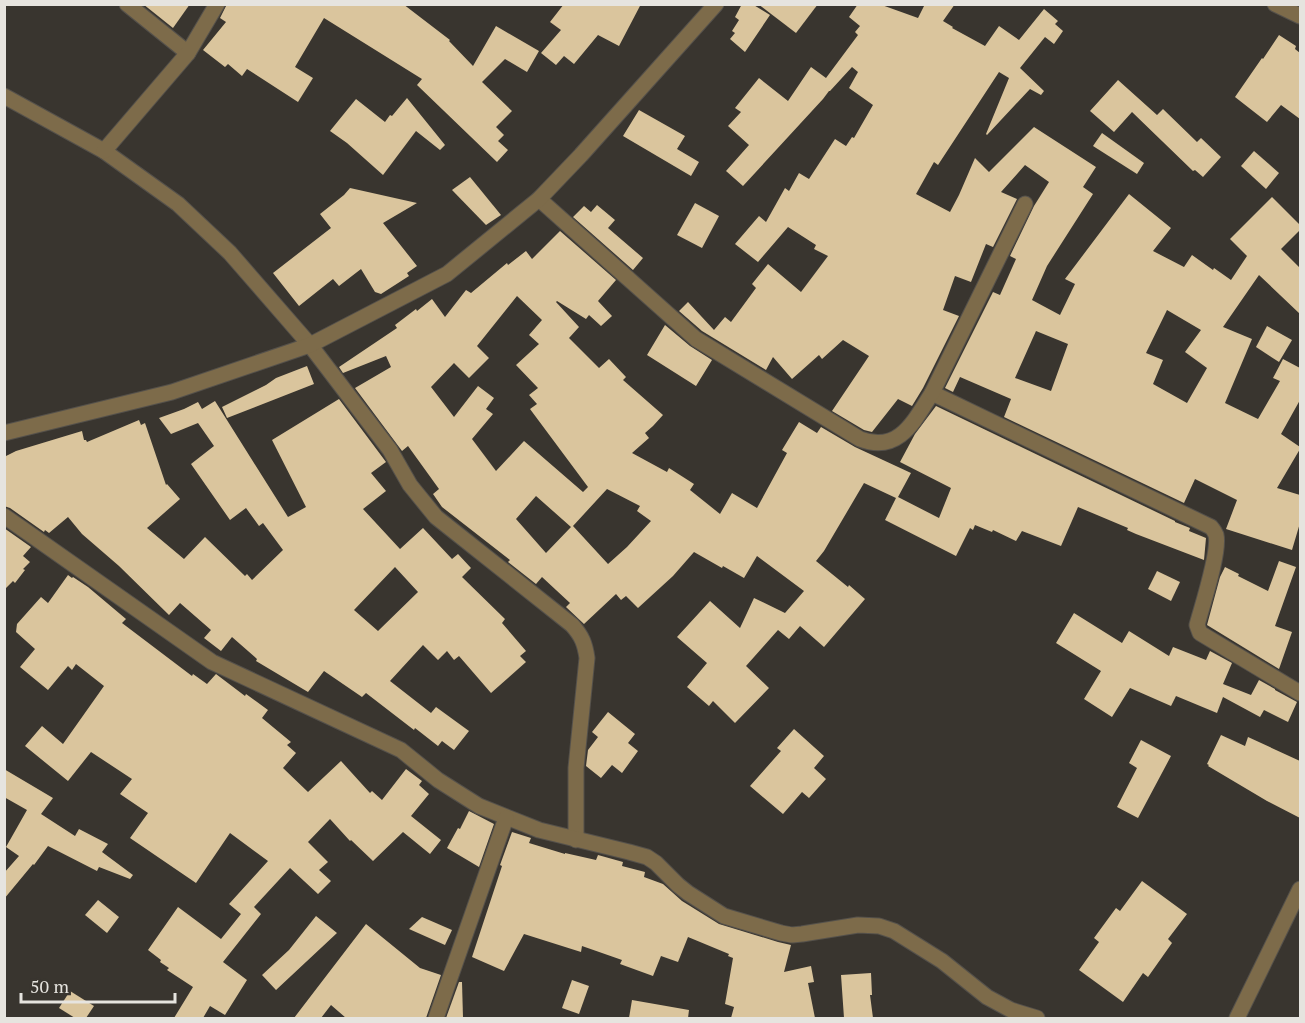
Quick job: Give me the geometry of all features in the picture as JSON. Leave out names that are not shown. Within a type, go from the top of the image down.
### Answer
[{"type":"street","points":[[127,4],[188,53]]},
{"type":"street","points":[[104,151],[188,53],[217,4]]},
{"type":"street","points":[[4,433],[172,392],[310,345],[447,274],[539,199],[716,4]]},
{"type":"street","points":[[1275,4],[1300,16]]},
{"type":"street","points":[[4,96],[104,151],[178,204],[230,253],[310,345],[390,450],[410,485],[436,517],[572,625],[582,636],[586,645],[587,658],[576,768],[576,840]]},
{"type":"street","points":[[539,199],[696,339],[860,439],[872,444],[894,441],[912,425],[932,393],[1025,204]]},
{"type":"street","points":[[932,393],[1213,530],[1216,543],[1197,625],[1200,633],[1300,693]]},
{"type":"street","points":[[4,516],[212,662],[401,750],[447,787],[479,806],[539,831],[647,857],[656,862],[688,893],[724,916],[792,935],[858,925],[879,926],[894,931],[942,961],[987,997],[1011,1010],[1037,1018]]},
{"type":"street","points":[[436,1018],[506,818]]},
{"type":"street","points":[[1237,1018],[1300,889]]},
{"type":"building","points":[[143,4],[190,4],[173,28]]},
{"type":"building","points":[[227,4],[403,4],[450,40],[473,66],[496,26],[539,51],[527,72],[505,59],[482,82],[512,111],[496,127],[504,135],[498,141],[508,150],[497,162],[417,85],[422,79],[324,18],[295,67],[313,78],[298,102],[247,69],[242,76],[228,64],[225,67],[203,50],[226,22],[220,18]]},
{"type":"building","points":[[564,4],[641,4],[619,46],[598,35],[574,64],[564,56],[556,65],[541,53],[561,30],[550,22]]},
{"type":"building","points":[[742,4],[752,4],[770,15],[745,52],[730,39],[735,33],[732,31],[739,20],[735,17]]},
{"type":"building","points":[[758,4],[818,4],[796,33]]},
{"type":"building","points":[[858,4],[879,4],[918,18],[925,4],[955,4],[943,21],[985,46],[999,26],[1019,40],[1044,9],[1058,21],[1055,24],[1063,31],[1054,44],[1045,37],[1020,68],[1044,91],[1041,95],[1030,89],[987,135],[1009,78],[999,72],[938,165],[934,162],[916,194],[950,212],[975,158],[989,172],[1034,127],[1096,167],[1083,187],[1093,194],[1047,266],[1032,300],[1060,315],[1075,284],[1065,279],[1129,194],[1171,228],[1153,251],[1184,267],[1192,255],[1231,280],[1247,256],[1230,239],[1272,197],[1300,225],[1300,230],[1281,249],[1300,268],[1300,314],[1259,275],[1223,327],[1252,339],[1225,403],[1258,419],[1280,381],[1273,378],[1283,359],[1300,368],[1300,400],[1281,434],[1300,449],[1277,488],[1300,495],[1300,523],[1292,550],[1226,529],[1237,500],[1195,479],[1184,503],[1004,417],[1011,399],[960,377],[953,392],[945,388],[993,292],[1000,295],[1016,259],[1010,256],[1034,206],[1049,182],[1025,165],[1001,192],[1017,199],[993,247],[986,244],[971,282],[955,276],[943,310],[959,316],[923,388],[912,406],[898,399],[872,432],[864,430],[832,411],[869,356],[843,340],[822,359],[819,355],[792,379],[773,357],[766,370],[702,331],[679,311],[688,302],[714,330],[725,317],[731,322],[756,288],[752,284],[768,264],[801,292],[828,256],[814,249],[816,245],[788,227],[758,262],[735,244],[759,216],[766,222],[785,188],[789,191],[799,173],[809,179],[835,139],[846,146],[852,137],[854,138],[873,105],[849,88],[858,72],[852,67],[743,186],[726,171],[749,145],[728,126],[741,112],[735,108],[759,78],[788,101],[811,67],[826,78],[858,35],[855,32],[860,26],[849,17]],"holes":[[[1167,310],[1201,330],[1185,352],[1207,368],[1187,403],[1153,384],[1163,360],[1146,353]],[[1036,331],[1068,344],[1051,391],[1015,378]]]},
{"type":"building","points":[[1279,35],[1296,46],[1295,49],[1300,53],[1300,119],[1281,105],[1267,122],[1235,97]]},
{"type":"building","points":[[1118,80],[1157,115],[1163,109],[1197,142],[1201,138],[1221,157],[1203,177],[1195,170],[1193,171],[1132,112],[1114,132],[1090,111]]},
{"type":"building","points":[[407,98],[445,145],[440,150],[416,131],[383,175],[330,131],[356,99],[385,122]]},
{"type":"building","points":[[639,110],[685,136],[677,149],[699,162],[691,176],[623,136]]},
{"type":"building","points":[[1102,133],[1144,163],[1137,174],[1093,146]]},
{"type":"building","points":[[1254,151],[1279,173],[1266,189],[1241,166]]},
{"type":"building","points":[[470,177],[501,215],[486,225],[452,190]]},
{"type":"building","points":[[350,188],[417,203],[383,223],[417,266],[407,273],[409,276],[381,294],[375,292],[361,269],[339,286],[333,279],[299,306],[273,273],[331,228],[320,214]]},
{"type":"building","points":[[695,203],[719,216],[702,248],[677,235]]},
{"type":"building","points":[[597,205],[615,220],[608,228],[643,258],[633,270],[573,217],[584,206],[591,212]]},
{"type":"building","points":[[560,231],[616,280],[598,301],[612,316],[601,326],[589,315],[586,319],[556,302],[579,327],[569,338],[599,368],[609,359],[626,377],[623,380],[663,415],[645,433],[649,438],[632,453],[667,472],[669,468],[694,484],[690,490],[720,514],[732,493],[757,508],[787,453],[782,450],[799,422],[817,433],[821,427],[855,447],[911,473],[898,497],[939,518],[951,488],[900,462],[915,434],[936,406],[1190,528],[1189,531],[1206,538],[1204,560],[1136,534],[1127,530],[1128,528],[1078,507],[1061,546],[1022,531],[1016,541],[993,530],[992,532],[975,525],[973,530],[970,528],[956,556],[885,520],[896,498],[864,483],[816,561],[865,599],[824,647],[800,626],[789,639],[778,630],[746,666],[769,688],[735,723],[713,701],[709,706],[687,687],[707,663],[677,637],[710,601],[740,628],[754,598],[785,613],[804,591],[757,556],[744,578],[694,552],[673,576],[638,608],[626,596],[621,600],[616,594],[584,624],[566,607],[570,603],[542,577],[536,584],[508,562],[510,560],[442,507],[433,494],[439,489],[408,446],[402,451],[355,388],[391,367],[386,356],[343,373],[339,367],[397,328],[395,325],[432,299],[445,317],[466,290],[471,293],[507,263],[508,265],[526,251],[532,259]],"holes":[[[517,296],[542,320],[529,335],[539,344],[516,365],[538,388],[529,395],[537,404],[530,409],[588,487],[583,492],[524,441],[496,471],[472,439],[493,414],[486,409],[494,398],[478,386],[454,417],[431,387],[454,363],[469,378],[489,358],[477,346]],[[607,489],[640,506],[637,511],[651,521],[608,564],[573,526]],[[536,496],[571,527],[546,553],[516,519]]]},
{"type":"building","points":[[665,325],[690,346],[712,360],[696,386],[647,355]]},
{"type":"building","points":[[1267,326],[1292,340],[1279,362],[1256,347]]},
{"type":"building","points":[[307,366],[314,384],[227,418],[222,407],[276,378]]},
{"type":"building","points":[[339,399],[386,462],[371,473],[386,491],[363,509],[400,549],[423,528],[452,559],[458,554],[471,568],[462,577],[505,619],[502,623],[526,651],[520,656],[526,662],[491,693],[459,656],[454,660],[447,651],[438,660],[423,645],[390,681],[431,713],[436,707],[469,731],[454,750],[442,741],[438,746],[366,693],[362,697],[324,671],[308,692],[256,661],[257,659],[232,637],[221,651],[204,638],[211,630],[180,603],[169,615],[82,534],[68,517],[49,533],[4,506],[4,457],[16,451],[82,431],[84,440],[87,442],[139,420],[141,425],[145,423],[166,485],[180,499],[147,528],[184,559],[205,537],[252,580],[283,550],[263,523],[259,526],[246,508],[230,520],[191,464],[214,446],[198,423],[171,434],[159,418],[198,402],[202,409],[215,401],[288,517],[306,507],[272,440]],"holes":[[[395,567],[418,592],[378,631],[354,610]]]},
{"type":"building","points":[[4,528],[31,547],[23,556],[30,562],[23,569],[25,570],[15,583],[13,581],[4,590]]},
{"type":"building","points":[[1279,561],[1296,567],[1275,626],[1292,632],[1279,669],[1207,625],[1220,577],[1225,567],[1268,591]]},
{"type":"building","points":[[1157,571],[1180,582],[1171,601],[1148,589]]},
{"type":"building","points":[[68,575],[88,587],[126,619],[122,623],[192,676],[193,674],[207,684],[216,674],[268,710],[262,718],[291,742],[287,745],[296,753],[283,768],[308,792],[341,761],[370,793],[372,791],[382,800],[406,769],[422,781],[419,785],[429,794],[411,816],[441,840],[430,854],[403,832],[373,861],[330,819],[308,842],[328,862],[319,870],[331,881],[318,894],[290,868],[254,907],[261,914],[223,962],[247,980],[225,1015],[210,1006],[203,1018],[174,1018],[193,987],[167,970],[169,968],[148,950],[178,907],[221,939],[241,914],[229,904],[268,861],[230,833],[196,883],[130,838],[148,813],[120,794],[132,779],[91,752],[68,781],[25,746],[42,726],[63,744],[104,686],[76,664],[72,670],[68,666],[48,690],[20,667],[35,649],[16,632],[17,624],[41,597],[48,603]]},
{"type":"building","points":[[1074,613],[1122,643],[1129,631],[1169,656],[1173,647],[1206,660],[1210,651],[1232,663],[1223,684],[1251,695],[1259,680],[1297,702],[1288,722],[1264,710],[1260,717],[1223,697],[1217,713],[1176,696],[1171,706],[1130,688],[1112,717],[1084,699],[1101,671],[1056,643]]},
{"type":"building","points":[[608,712],[635,734],[628,743],[638,751],[622,773],[612,765],[601,778],[586,766],[588,750],[598,737],[592,732]]},
{"type":"building","points":[[794,729],[824,756],[814,768],[826,779],[809,798],[802,792],[783,814],[750,786],[781,751],[777,748]]},
{"type":"building","points":[[1221,735],[1245,746],[1248,737],[1300,761],[1300,818],[1208,766]]},
{"type":"building","points":[[1141,740],[1171,756],[1138,818],[1117,807],[1137,768],[1129,763]]},
{"type":"building","points":[[4,769],[53,798],[41,814],[75,836],[79,829],[108,844],[102,852],[133,875],[130,879],[99,867],[97,871],[48,846],[4,899],[4,873],[19,856],[6,847],[27,810],[4,797]]},
{"type":"building","points":[[469,811],[494,824],[479,867],[447,848]]},
{"type":"building","points":[[512,832],[531,838],[529,843],[565,854],[596,860],[598,855],[623,862],[622,866],[645,872],[644,877],[663,884],[682,901],[719,924],[791,945],[784,972],[811,966],[814,982],[808,983],[815,1018],[731,1018],[734,1007],[725,1004],[733,958],[728,956],[729,954],[688,937],[678,962],[661,956],[653,976],[620,964],[622,960],[582,946],[581,952],[524,934],[504,971],[472,957]]},
{"type":"building","points":[[1142,881],[1187,914],[1168,939],[1172,943],[1148,977],[1143,973],[1123,1002],[1079,970],[1099,942],[1094,938],[1116,908],[1120,911]]},
{"type":"building","points":[[98,900],[119,917],[107,933],[85,915]]},
{"type":"building","points":[[316,916],[337,933],[276,990],[262,975],[289,950]]},
{"type":"building","points":[[422,917],[452,930],[445,945],[409,929]]},
{"type":"building","points":[[366,924],[420,968],[441,975],[426,1018],[346,1018],[331,1005],[321,1018],[294,1018]]},
{"type":"building","points":[[871,973],[872,995],[870,995],[873,1018],[844,1018],[841,975]]},
{"type":"building","points":[[572,980],[589,986],[579,1014],[562,1008]]},
{"type":"building","points":[[459,982],[462,982],[463,1018],[446,1018]]},
{"type":"building","points":[[70,991],[94,1006],[86,1018],[75,1018],[59,1008]]},
{"type":"building","points":[[632,1000],[689,1010],[688,1018],[629,1018]]}]
